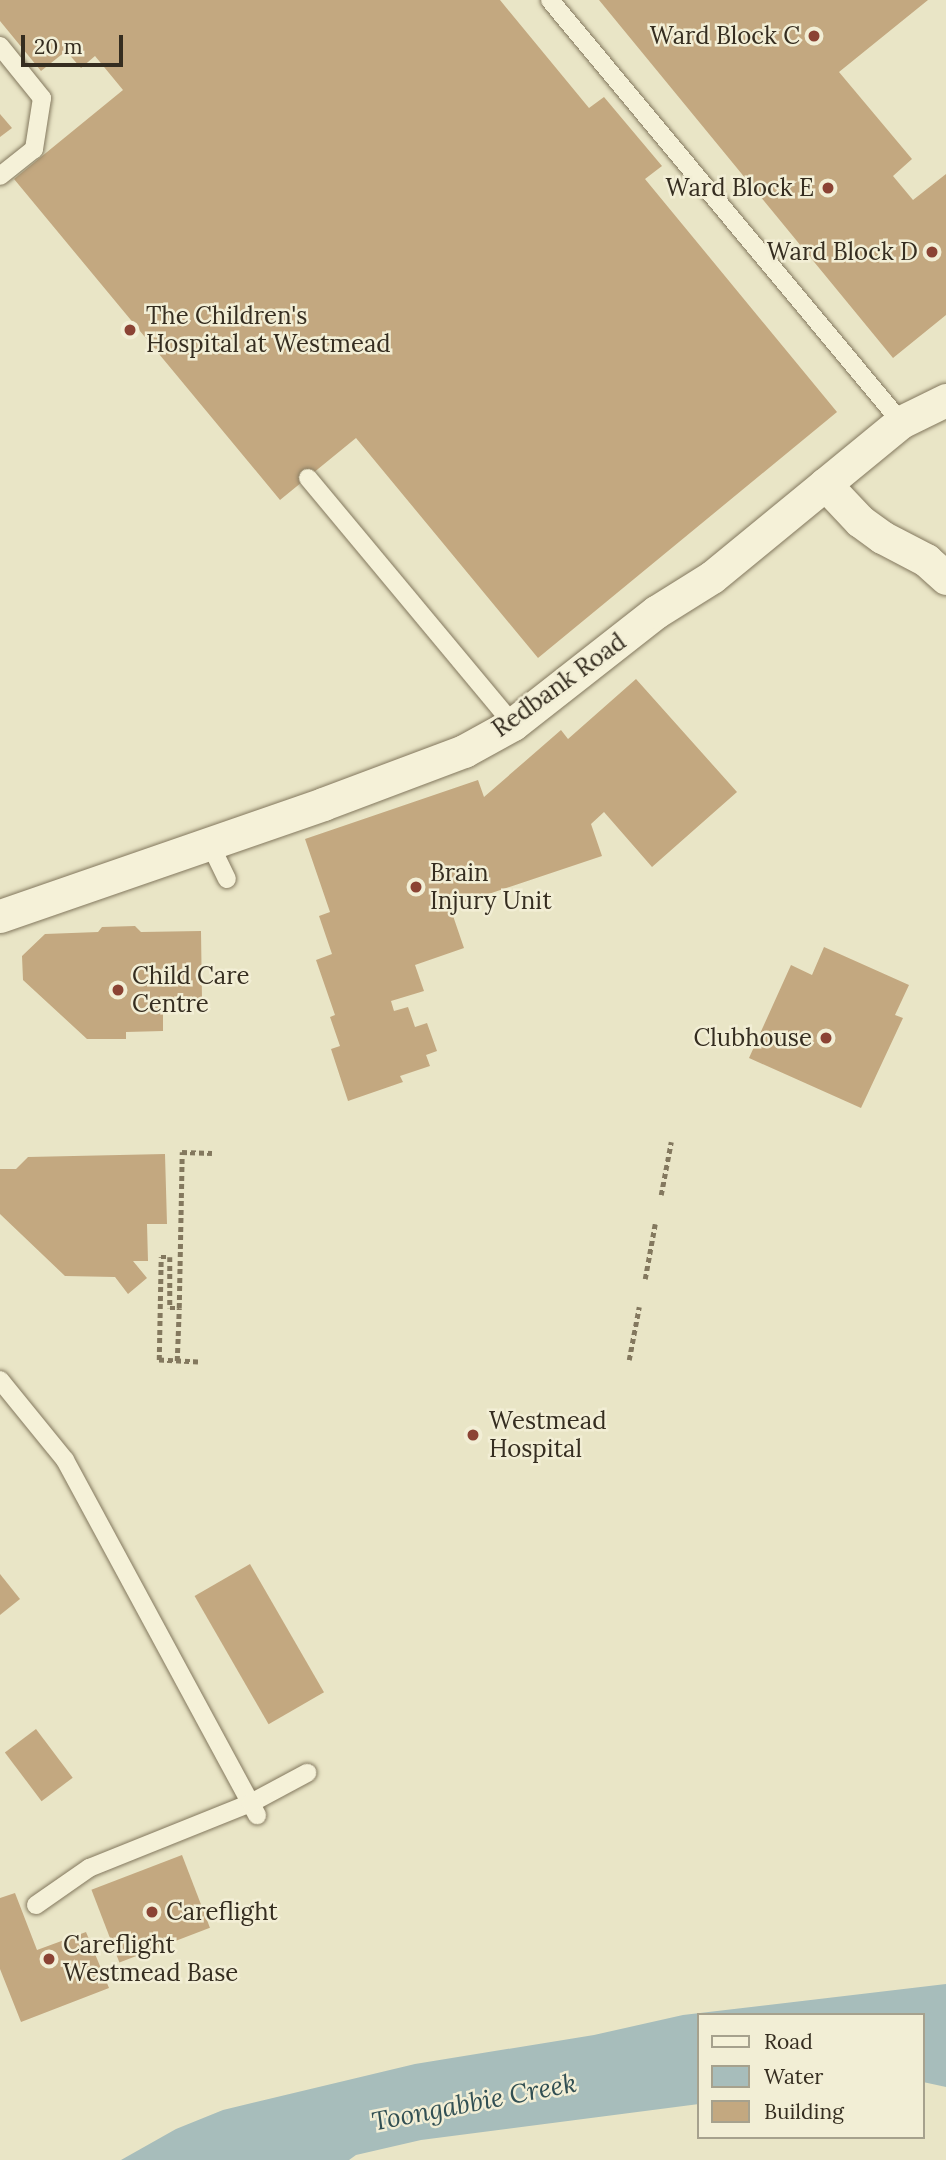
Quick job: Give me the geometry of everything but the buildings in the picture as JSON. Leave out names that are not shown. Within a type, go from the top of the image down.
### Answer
[{"type":"street","name":"Redbank Road","points":[[0,916],[323,804],[464,751],[513,724],[656,612],[712,576],[901,422],[946,400]]},
{"type":"street","points":[[825,484],[860,521],[882,537],[926,560],[946,578]]},
{"type":"lane","points":[[550,0],[901,422]]},
{"type":"lane","points":[[0,47],[43,98],[34,149],[0,176]]},
{"type":"lane","points":[[308,478],[513,724]]},
{"type":"lane","points":[[209,842],[227,879]]},
{"type":"lane","points":[[0,1380],[65,1460],[254,1809]]},
{"type":"lane","points":[[36,1905],[89,1868],[254,1809],[307,1773]]},
{"type":"path","points":[[661,1195],[671,1142]]},
{"type":"path","points":[[177,1361],[182,1152],[212,1153]]},
{"type":"path","points":[[645,1279],[655,1224]]},
{"type":"path","points":[[179,1308],[170,1308],[170,1257],[161,1257],[159,1360],[198,1362]]},
{"type":"path","points":[[629,1360],[639,1307]]},
{"type":"water","name":"Toongabbie Creek","points":[[946,1984],[946,2087],[925,2082],[925,2013],[700,2013]]},
{"type":"water","name":"Toongabbie Creek","points":[[698,2013],[698,2104],[421,2140],[356,2155],[349,2160],[121,2160],[176,2129],[223,2110],[415,2064],[594,2035]]},
{"type":"place","name":"Ward Block C","points":[[814,36]]},
{"type":"place","name":"Ward Block E","points":[[828,188]]},
{"type":"place","name":"Ward Block D","points":[[932,252]]},
{"type":"place","name":"The Children's Hospital at Westmead","points":[[130,330]]},
{"type":"place","name":"Brain Injury Unit","points":[[416,887]]},
{"type":"place","name":"Child Care Centre","points":[[118,990]]},
{"type":"place","name":"Clubhouse","points":[[826,1038]]},
{"type":"place","name":"Westmead Hospital","points":[[473,1435]]},
{"type":"place","name":"Careflight","points":[[152,1912]]},
{"type":"place","name":"Careflight Westmead Base","points":[[49,1959]]}]
